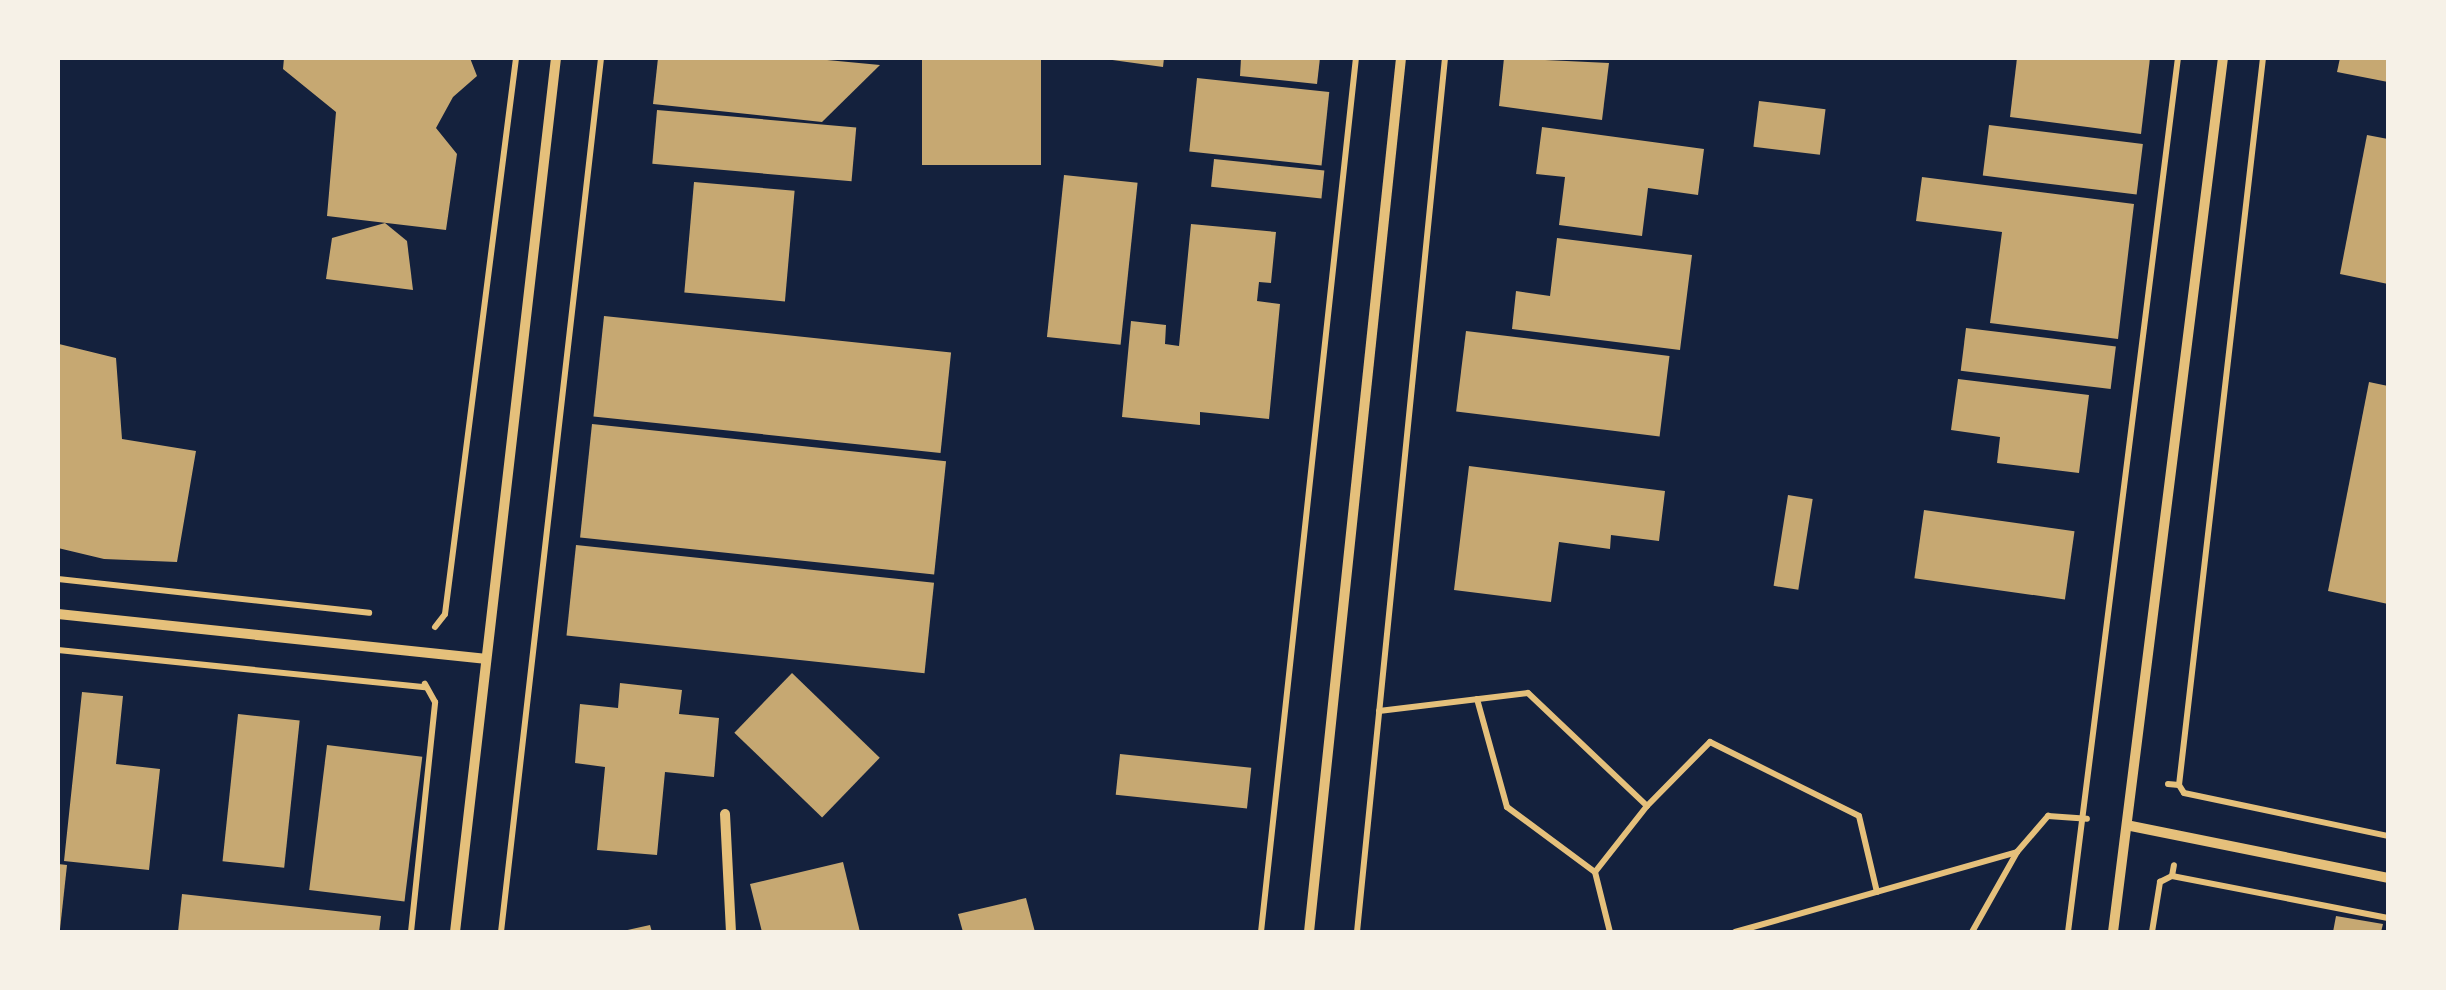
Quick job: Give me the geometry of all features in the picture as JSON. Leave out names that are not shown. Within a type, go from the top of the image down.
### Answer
[{"type":"street","points":[[455,932],[556,58]]},
{"type":"street","points":[[1309,932],[1401,58]]},
{"type":"street","points":[[2113,932],[2131,826],[2223,58]]},
{"type":"street","points":[[58,614],[485,659]]},
{"type":"street","points":[[725,814],[732,932]]},
{"type":"street","points":[[2131,826],[2388,878]]},
{"type":"path","points":[[417,618],[435,625],[449,614],[516,58]]},
{"type":"path","points":[[501,932],[601,58]]},
{"type":"path","points":[[1261,932],[1356,58]]},
{"type":"path","points":[[1357,932],[1445,58]]},
{"type":"path","points":[[2068,932],[2087,819],[2178,58]]},
{"type":"path","points":[[2183,804],[2184,794],[2179,785],[2264,58]]},
{"type":"path","points":[[58,578],[379,614]]},
{"type":"path","points":[[525,622],[536,624]]},
{"type":"path","points":[[58,650],[426,682],[438,702],[410,932]]},
{"type":"path","points":[[1379,711],[1528,693],[1647,806]]},
{"type":"path","points":[[1476,699],[1507,807],[1595,872],[1610,932]]},
{"type":"path","points":[[515,709],[527,710]]},
{"type":"path","points":[[1595,872],[1647,806],[1710,742],[1859,816],[1877,892]]},
{"type":"path","points":[[2092,772],[2105,774]]},
{"type":"path","points":[[2168,784],[2179,785]]},
{"type":"path","points":[[2184,794],[2388,836]]},
{"type":"path","points":[[1972,932],[2017,852],[2048,816],[2087,819]]},
{"type":"path","points":[[1735,932],[2017,852]]},
{"type":"path","points":[[2172,876],[2174,865]]},
{"type":"path","points":[[2079,870],[2090,871]]},
{"type":"path","points":[[2150,881],[2160,882],[2172,876],[2388,918]]},
{"type":"path","points":[[2152,932],[2160,882]]},
{"type":"path","points":[[1778,920],[1780,932]]},
{"type":"building","points":[[284,58],[470,58],[477,76],[453,97],[436,128],[457,154],[446,230],[327,216],[336,112],[283,69]]},
{"type":"building","points":[[658,58],[806,58],[880,65],[822,122],[653,104]]},
{"type":"building","points":[[922,58],[1041,58],[1041,165],[922,165]]},
{"type":"building","points":[[1098,58],[1164,58],[1163,67]]},
{"type":"building","points":[[1241,58],[1320,58],[1317,84],[1240,76]]},
{"type":"building","points":[[1504,58],[1609,63],[1602,120],[1499,106]]},
{"type":"building","points":[[2017,58],[2150,58],[2141,134],[2010,117]]},
{"type":"building","points":[[2340,58],[2388,58],[2388,82],[2337,72]]},
{"type":"building","points":[[1197,78],[1329,92],[1322,165],[1189,152]]},
{"type":"building","points":[[1759,101],[1826,109],[1820,155],[1753,147]]},
{"type":"building","points":[[657,110],[856,127],[852,181],[652,164]]},
{"type":"building","points":[[1989,125],[2143,144],[2137,195],[1983,176]]},
{"type":"building","points":[[1542,127],[1704,149],[1698,195],[1648,188],[1642,236],[1559,225],[1565,177],[1536,174]]},
{"type":"building","points":[[2367,135],[2388,139],[2388,284],[2340,274]]},
{"type":"building","points":[[1214,159],[1324,171],[1321,198],[1211,187]]},
{"type":"building","points":[[1064,175],[1138,183],[1121,345],[1047,337]]},
{"type":"building","points":[[1922,177],[2134,204],[2118,339],[1990,323],[2002,232],[1916,221]]},
{"type":"building","points":[[694,182],[795,191],[785,301],[684,293]]},
{"type":"building","points":[[385,223],[407,241],[413,290],[326,279],[332,238]]},
{"type":"building","points":[[1191,224],[1276,232],[1271,283],[1259,282],[1257,301],[1280,304],[1269,419],[1200,412],[1200,425],[1122,417],[1131,321],[1166,325],[1165,344],[1179,346]]},
{"type":"building","points":[[1557,238],[1692,255],[1680,350],[1512,329],[1516,291],[1550,296]]},
{"type":"building","points":[[604,316],[951,352],[941,453],[593,416]]},
{"type":"building","points":[[1966,328],[2116,346],[2111,389],[1961,371]]},
{"type":"building","points":[[1466,331],[1669,356],[1660,436],[1456,411]]},
{"type":"building","points":[[59,344],[116,358],[122,439],[196,451],[177,562],[104,559],[58,548]]},
{"type":"building","points":[[1958,379],[2089,395],[2079,473],[1997,463],[2000,437],[1951,430]]},
{"type":"building","points":[[2369,382],[2388,386],[2388,604],[2328,591]]},
{"type":"building","points":[[592,424],[946,461],[934,575],[580,537]]},
{"type":"building","points":[[1469,466],[1665,491],[1659,541],[1611,535],[1610,549],[1559,542],[1551,602],[1454,590]]},
{"type":"building","points":[[1788,495],[1813,499],[1798,590],[1774,586]]},
{"type":"building","points":[[1924,510],[2075,531],[2065,599],[1914,578]]},
{"type":"building","points":[[576,545],[934,583],[925,673],[566,636]]},
{"type":"building","points":[[792,673],[880,758],[822,817],[734,733]]},
{"type":"building","points":[[620,683],[682,690],[679,714],[719,718],[714,777],[665,772],[657,855],[597,850],[605,767],[575,763],[580,704],[618,708]]},
{"type":"building","points":[[82,692],[123,696],[116,764],[160,769],[149,870],[64,861]]},
{"type":"building","points":[[238,714],[300,720],[284,868],[223,861]]},
{"type":"building","points":[[327,745],[422,757],[404,902],[309,890]]},
{"type":"building","points":[[1120,754],[1251,768],[1247,809],[1116,795]]},
{"type":"building","points":[[843,862],[860,932],[762,932],[750,884]]},
{"type":"building","points":[[58,864],[67,865],[60,929],[58,929]]},
{"type":"building","points":[[182,894],[381,916],[379,932],[178,932]]},
{"type":"building","points":[[1026,898],[1035,932],[963,932],[958,914]]},
{"type":"building","points":[[2336,916],[2383,924],[2381,932],[2333,932]]},
{"type":"building","points":[[650,925],[652,932],[623,931]]}]
